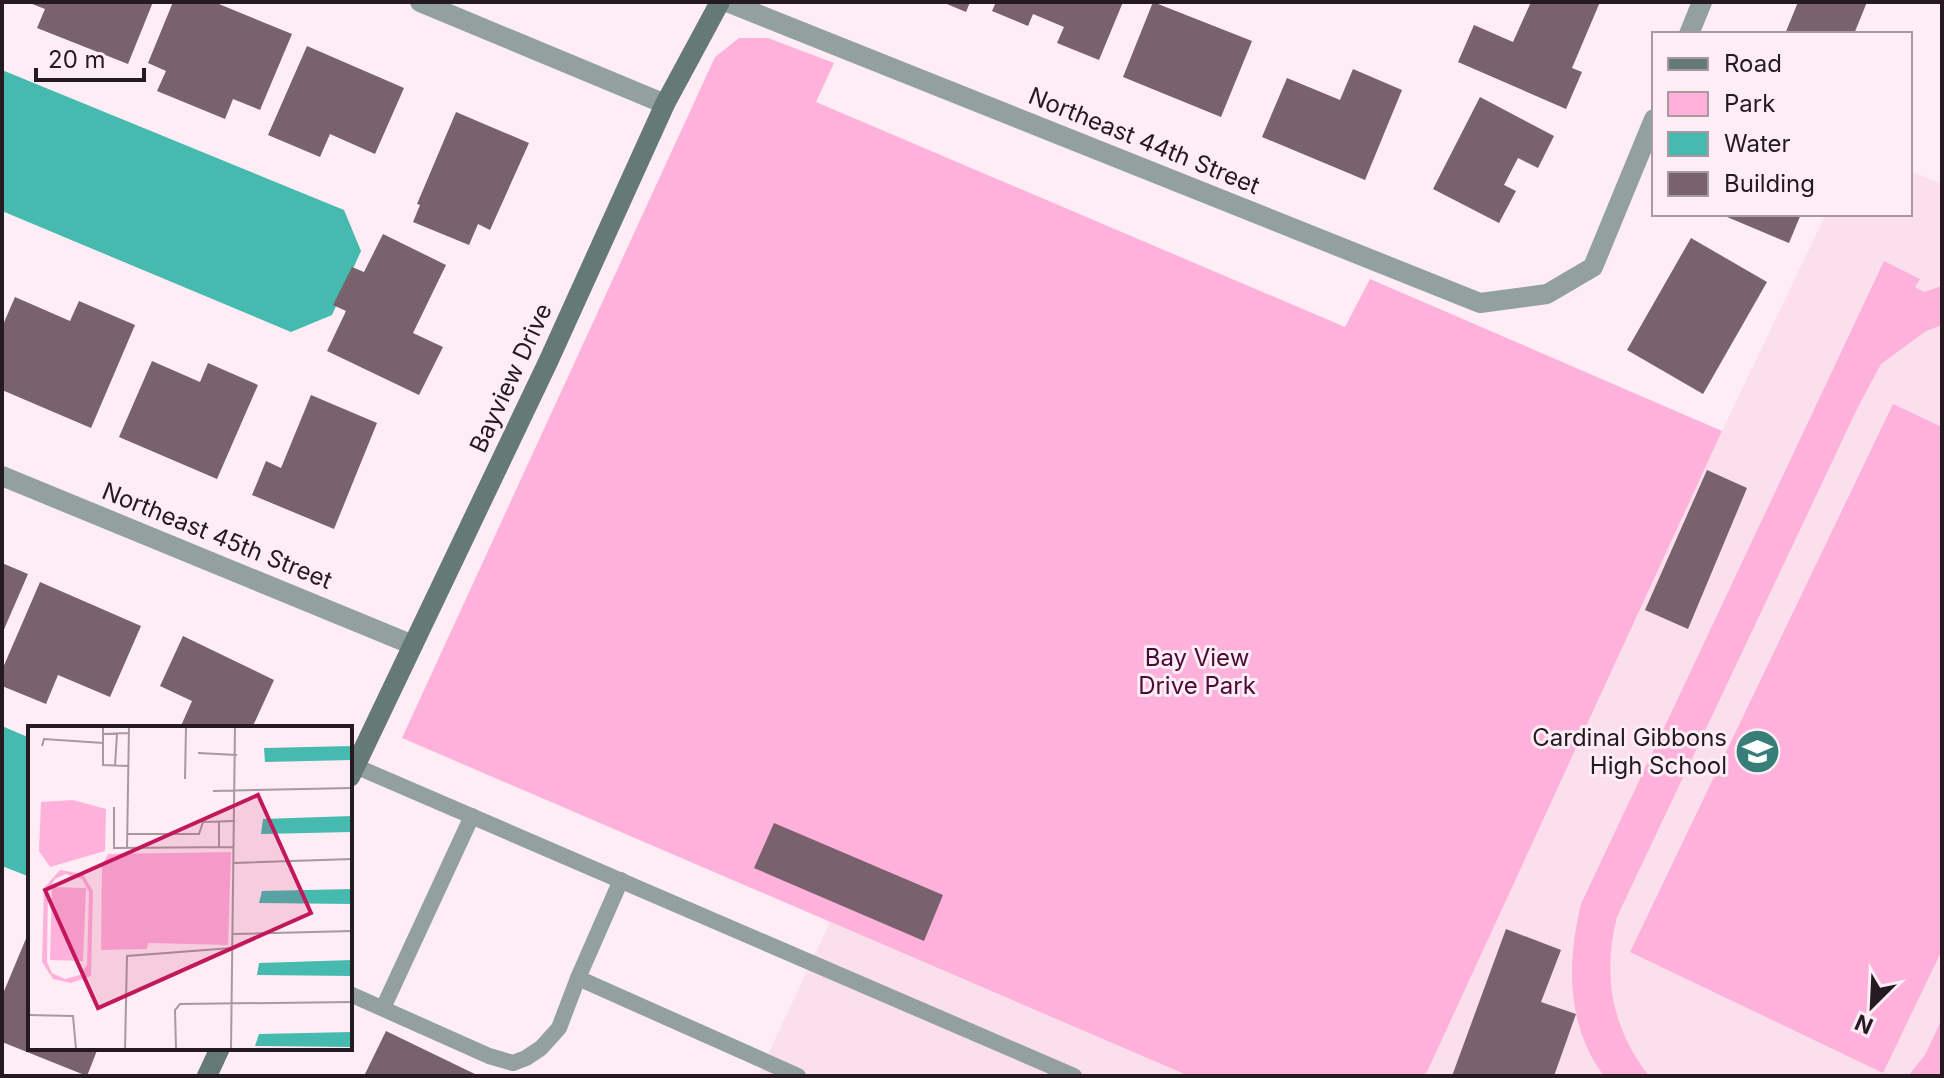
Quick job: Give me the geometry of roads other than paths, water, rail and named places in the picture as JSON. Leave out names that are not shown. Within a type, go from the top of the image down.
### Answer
[{"type":"street","points":[[420,2],[665,104]]},
{"type":"street","name":"Bayview Drive","points":[[353,771],[548,362],[665,104],[720,2]]},
{"type":"street","name":"Northeast 44th Street","points":[[727,2],[1480,303],[1547,294],[1593,267],[1652,124]]},
{"type":"street","points":[[1690,32],[1702,2]]},
{"type":"street","name":"Northeast 45th Street","points":[[2,476],[413,645]]},
{"type":"street","points":[[207,1076],[219,1050]]},
{"type":"lane","points":[[353,771],[472,816],[1074,1076]]},
{"type":"lane","points":[[383,1008],[472,816]]},
{"type":"lane","points":[[352,995],[489,1056],[513,1063],[526,1058],[541,1048],[559,1028],[621,880]]},
{"type":"lane","points":[[578,978],[798,1076]]},
{"type":"water","points":[[2,70],[344,210],[361,251],[332,315],[291,332],[2,211]]},
{"type":"water","points":[[2,726],[28,737],[28,876],[2,866]]},
{"type":"place","name":"Cardinal Gibbons High School","points":[[1758,752]]},
{"type":"park label","name":"Bay View Drive Park","points":[[1197,672]]}]
